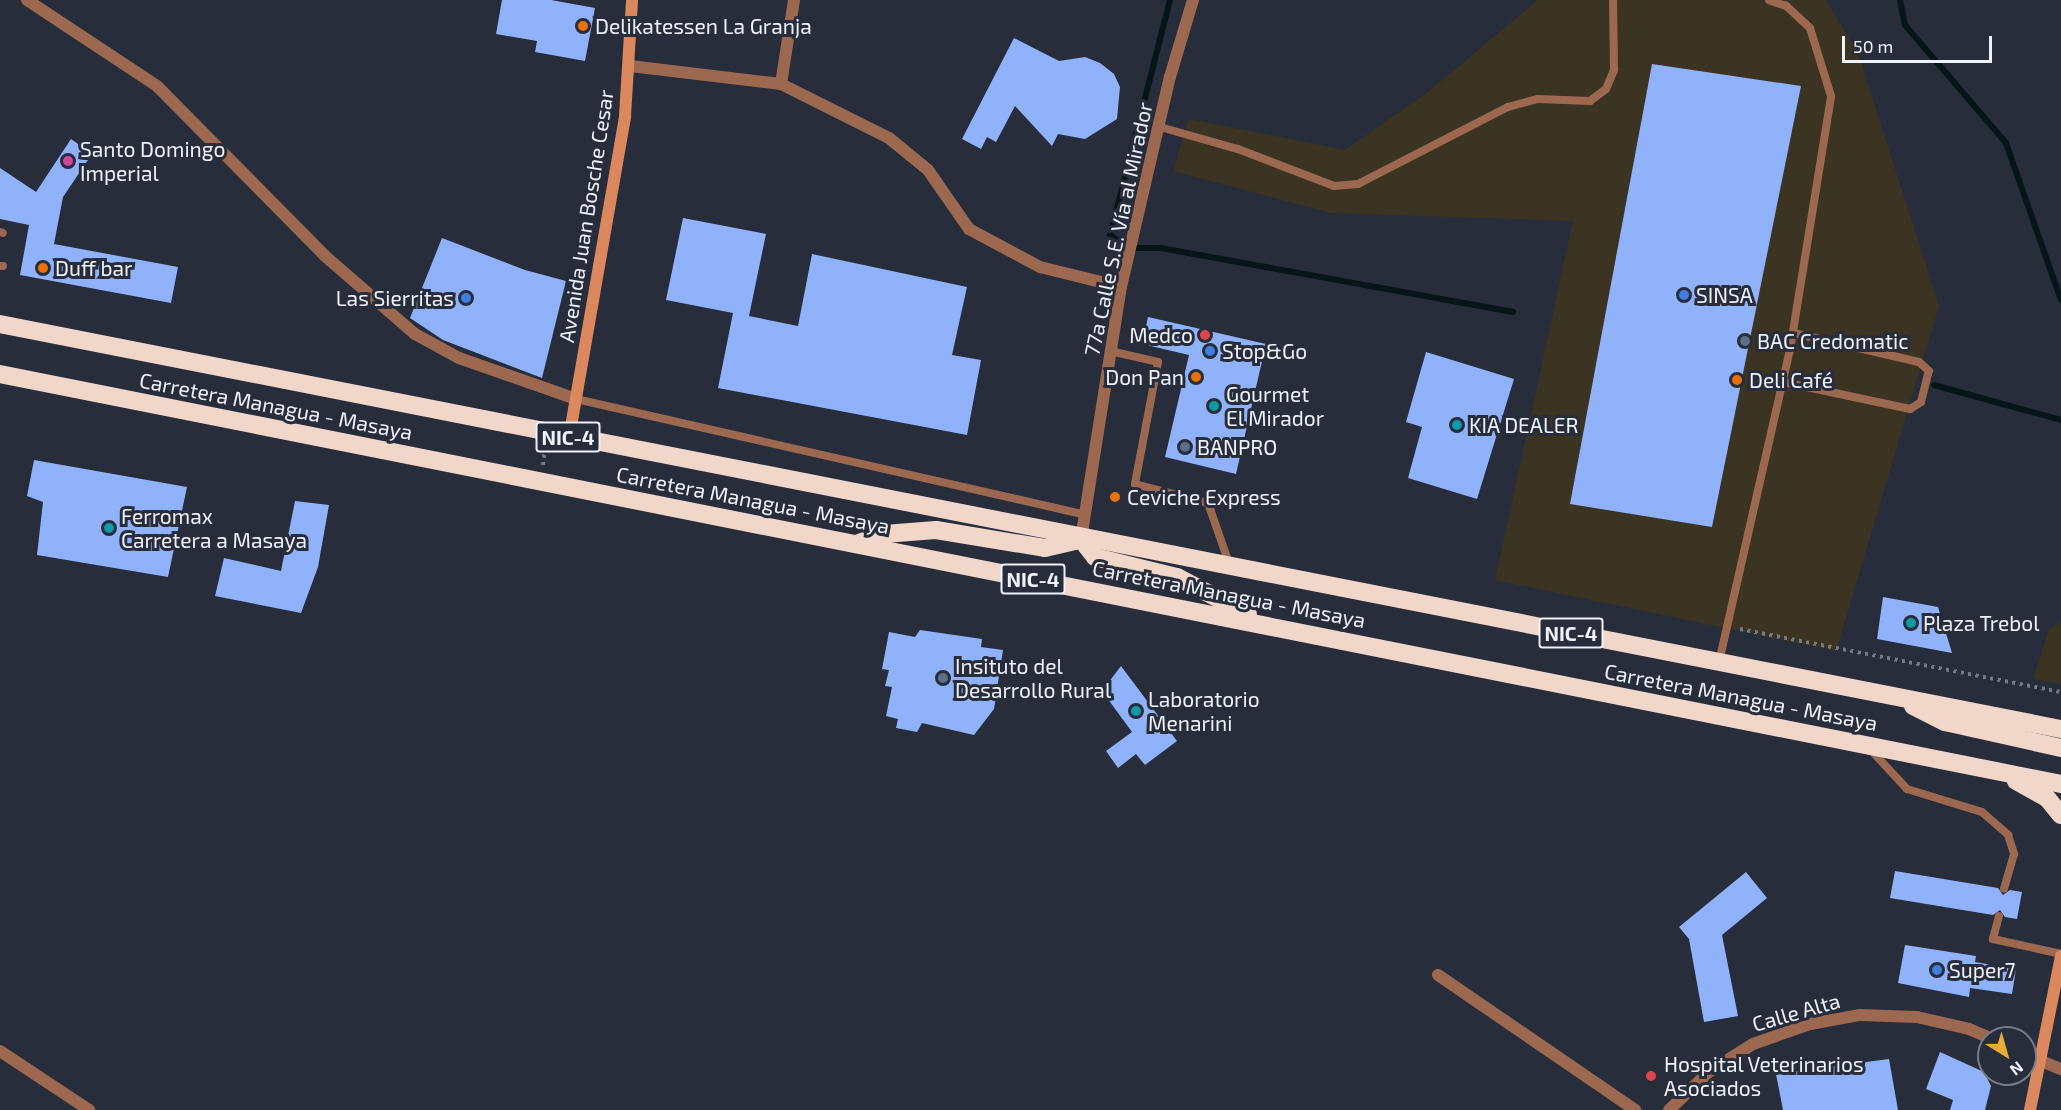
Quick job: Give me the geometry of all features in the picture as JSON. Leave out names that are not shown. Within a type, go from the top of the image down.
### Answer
[{"type":"highway","name":"Carretera Managua - Masaya","points":[[0,324],[1081,539],[2061,729]]},
{"type":"highway","name":"Carretera Managua - Masaya","points":[[0,374],[1261,622],[2061,784]]},
{"type":"highway","points":[[858,544],[884,534],[936,530],[1045,548],[1081,539],[1095,557],[1177,577],[1261,622]]},
{"type":"highway","points":[[1892,696],[1946,722],[2061,747]]},
{"type":"highway","points":[[1999,772],[2047,798],[2061,814]]},
{"type":"street","points":[[27,0],[157,86],[325,256],[415,334],[459,358],[576,399]]},
{"type":"street","name":"Avenida Juan Bosche Cesar","points":[[569,438],[625,116],[630,66],[632,0]]},
{"type":"street","points":[[781,84],[794,0]]},
{"type":"street","name":"77a Calle S.E. Vía al Mirador","points":[[1081,539],[1082,514],[1120,287],[1160,127],[1170,76],[1193,0]]},
{"type":"street","points":[[630,66],[781,84],[888,138],[928,170],[969,229],[1041,267],[1120,287]]},
{"type":"street","points":[[2030,1110],[2061,955]]},
{"type":"street","points":[[1438,975],[1635,1110]]},
{"type":"street","name":"Calle Alta","points":[[1669,1110],[1710,1071],[1753,1044],[1810,1024],[1860,1015],[1917,1017],[1977,1032]]},
{"type":"street","points":[[0,1051],[89,1110]]},
{"type":"street","points":[[2037,1059],[2061,1069]]},
{"type":"lane","points":[[1160,127],[1238,149],[1334,186],[1358,184],[1508,107],[1538,99],[1590,100],[1606,89],[1614,70],[1613,0]]},
{"type":"lane","points":[[1719,662],[1793,333],[1831,96],[1810,28],[1786,6],[1769,0]]},
{"type":"lane","points":[[1783,382],[1910,409],[1921,402],[1929,371],[1919,362],[1793,333]]},
{"type":"lane","points":[[1110,351],[1158,362],[1135,484],[1208,503],[1231,567]]},
{"type":"lane","points":[[576,399],[1082,514]]},
{"type":"lane","points":[[1866,745],[1907,789],[1982,812],[2008,835],[2014,854],[2004,889]]},
{"type":"lane","points":[[1999,916],[1993,939],[2061,955]]},
{"type":"path","points":[[1727,626],[2061,692]]},
{"type":"shaded area","points":[[1538,0],[1826,0],[1858,53],[1939,306],[1836,651],[1495,580],[1573,221],[1331,213],[1173,171],[1189,119],[1345,150],[1428,92]]},
{"type":"shaded area","points":[[2061,623],[2061,684],[2033,679],[2049,629]]},
{"type":"building","points":[[502,0],[551,0],[595,8],[585,61],[535,52],[537,41],[496,34]]},
{"type":"building","points":[[1014,38],[1059,61],[1085,57],[1100,63],[1114,74],[1120,87],[1117,119],[1085,139],[1058,134],[1052,146],[1015,106],[996,142],[987,137],[981,149],[962,139]]},
{"type":"building","name":"SINSA","points":[[1652,64],[1801,86],[1712,527],[1570,504]]},
{"type":"building","points":[[71,139],[92,154],[63,197],[54,244],[178,267],[171,303],[20,275],[29,225],[0,219],[0,168],[36,192]]},
{"type":"building","points":[[683,218],[766,234],[749,316],[798,326],[812,254],[967,287],[952,355],[981,360],[967,435],[718,388],[733,313],[666,300]]},
{"type":"building","name":"Las Sierritas","points":[[442,238],[525,270],[566,281],[542,378],[443,340],[410,318]]},
{"type":"building","name":"Gourmet El Mirador","points":[[1148,317],[1266,344],[1236,474],[1165,457],[1189,355],[1142,344]]},
{"type":"building","name":"KIA DEALER","points":[[1426,352],[1514,379],[1477,499],[1408,478],[1422,427],[1406,422]]},
{"type":"building","name":"Ferromax Carretera a Masaya","points":[[34,460],[187,487],[168,577],[37,555],[43,502],[27,496]]},
{"type":"building","points":[[295,501],[329,505],[318,567],[301,613],[215,596],[224,558],[281,571]]},
{"type":"building","name":"Plaza Trebol","points":[[1883,597],[1938,607],[1952,653],[1877,639]]},
{"type":"building","name":"Insituto del Desarrollo Rural","points":[[920,630],[982,639],[981,647],[1003,650],[994,709],[974,735],[922,723],[917,732],[896,728],[898,719],[886,716],[892,687],[885,686],[889,670],[882,669],[889,632],[915,637]]},
{"type":"building","name":"Laboratorio Menarini","points":[[1121,666],[1177,741],[1145,765],[1136,754],[1118,768],[1106,751],[1132,732],[1102,691]]},
{"type":"building","points":[[1895,871],[1998,888],[2003,895],[2010,890],[2022,892],[2017,919],[2005,917],[2000,910],[1993,915],[1890,898]]},
{"type":"building","points":[[1746,872],[1767,898],[1722,935],[1738,1016],[1704,1022],[1689,939],[1679,927]]},
{"type":"building","name":"Super7","points":[[1905,945],[1976,956],[1975,962],[2016,969],[2012,994],[1970,988],[1969,997],[1898,983]]},
{"type":"building","points":[[1940,1052],[1977,1069],[1977,1086],[1991,1086],[1985,1110],[1950,1110],[1953,1100],[1926,1089]]},
{"type":"building","points":[[1889,1059],[1898,1110],[1783,1110],[1776,1074]]},
{"type":"waterway","points":[[1170,0],[1110,235],[1129,248],[1161,248],[1513,312]]},
{"type":"waterway","points":[[1900,0],[1905,25],[2006,143],[2061,300]]},
{"type":"waterway","points":[[1934,385],[2061,420]]},
{"type":"place","name":"Delikatessen La Granja","points":[[583,26]]},
{"type":"place","name":"Santo Domingo Imperial","points":[[68,161]]},
{"type":"place","name":"Duff bar","points":[[43,268]]},
{"type":"place","name":"SINSA","points":[[1684,295]]},
{"type":"place","name":"Las Sierritas","points":[[466,298]]},
{"type":"place","name":"Medco","points":[[1205,335]]},
{"type":"place","name":"BAC Credomatic","points":[[1745,341]]},
{"type":"place","name":"Stop&Go","points":[[1210,351]]},
{"type":"place","name":"Don Pan","points":[[1196,377]]},
{"type":"place","name":"Deli Café","points":[[1737,380]]},
{"type":"place","name":"Gourmet El Mirador","points":[[1214,406]]},
{"type":"place","name":"KIA DEALER","points":[[1457,425]]},
{"type":"place","name":"BANPRO","points":[[1185,447]]},
{"type":"place","name":"Ceviche Express","points":[[1115,497]]},
{"type":"place","name":"Ferromax Carretera a Masaya","points":[[109,528]]},
{"type":"place","name":"Plaza Trebol","points":[[1911,623]]},
{"type":"place","name":"Insituto del Desarrollo Rural","points":[[943,678]]},
{"type":"place","name":"Laboratorio Menarini","points":[[1136,711]]},
{"type":"place","name":"Super7","points":[[1937,970]]},
{"type":"place","name":"Hospital Veterinarios Asociados","points":[[1651,1076]]}]
